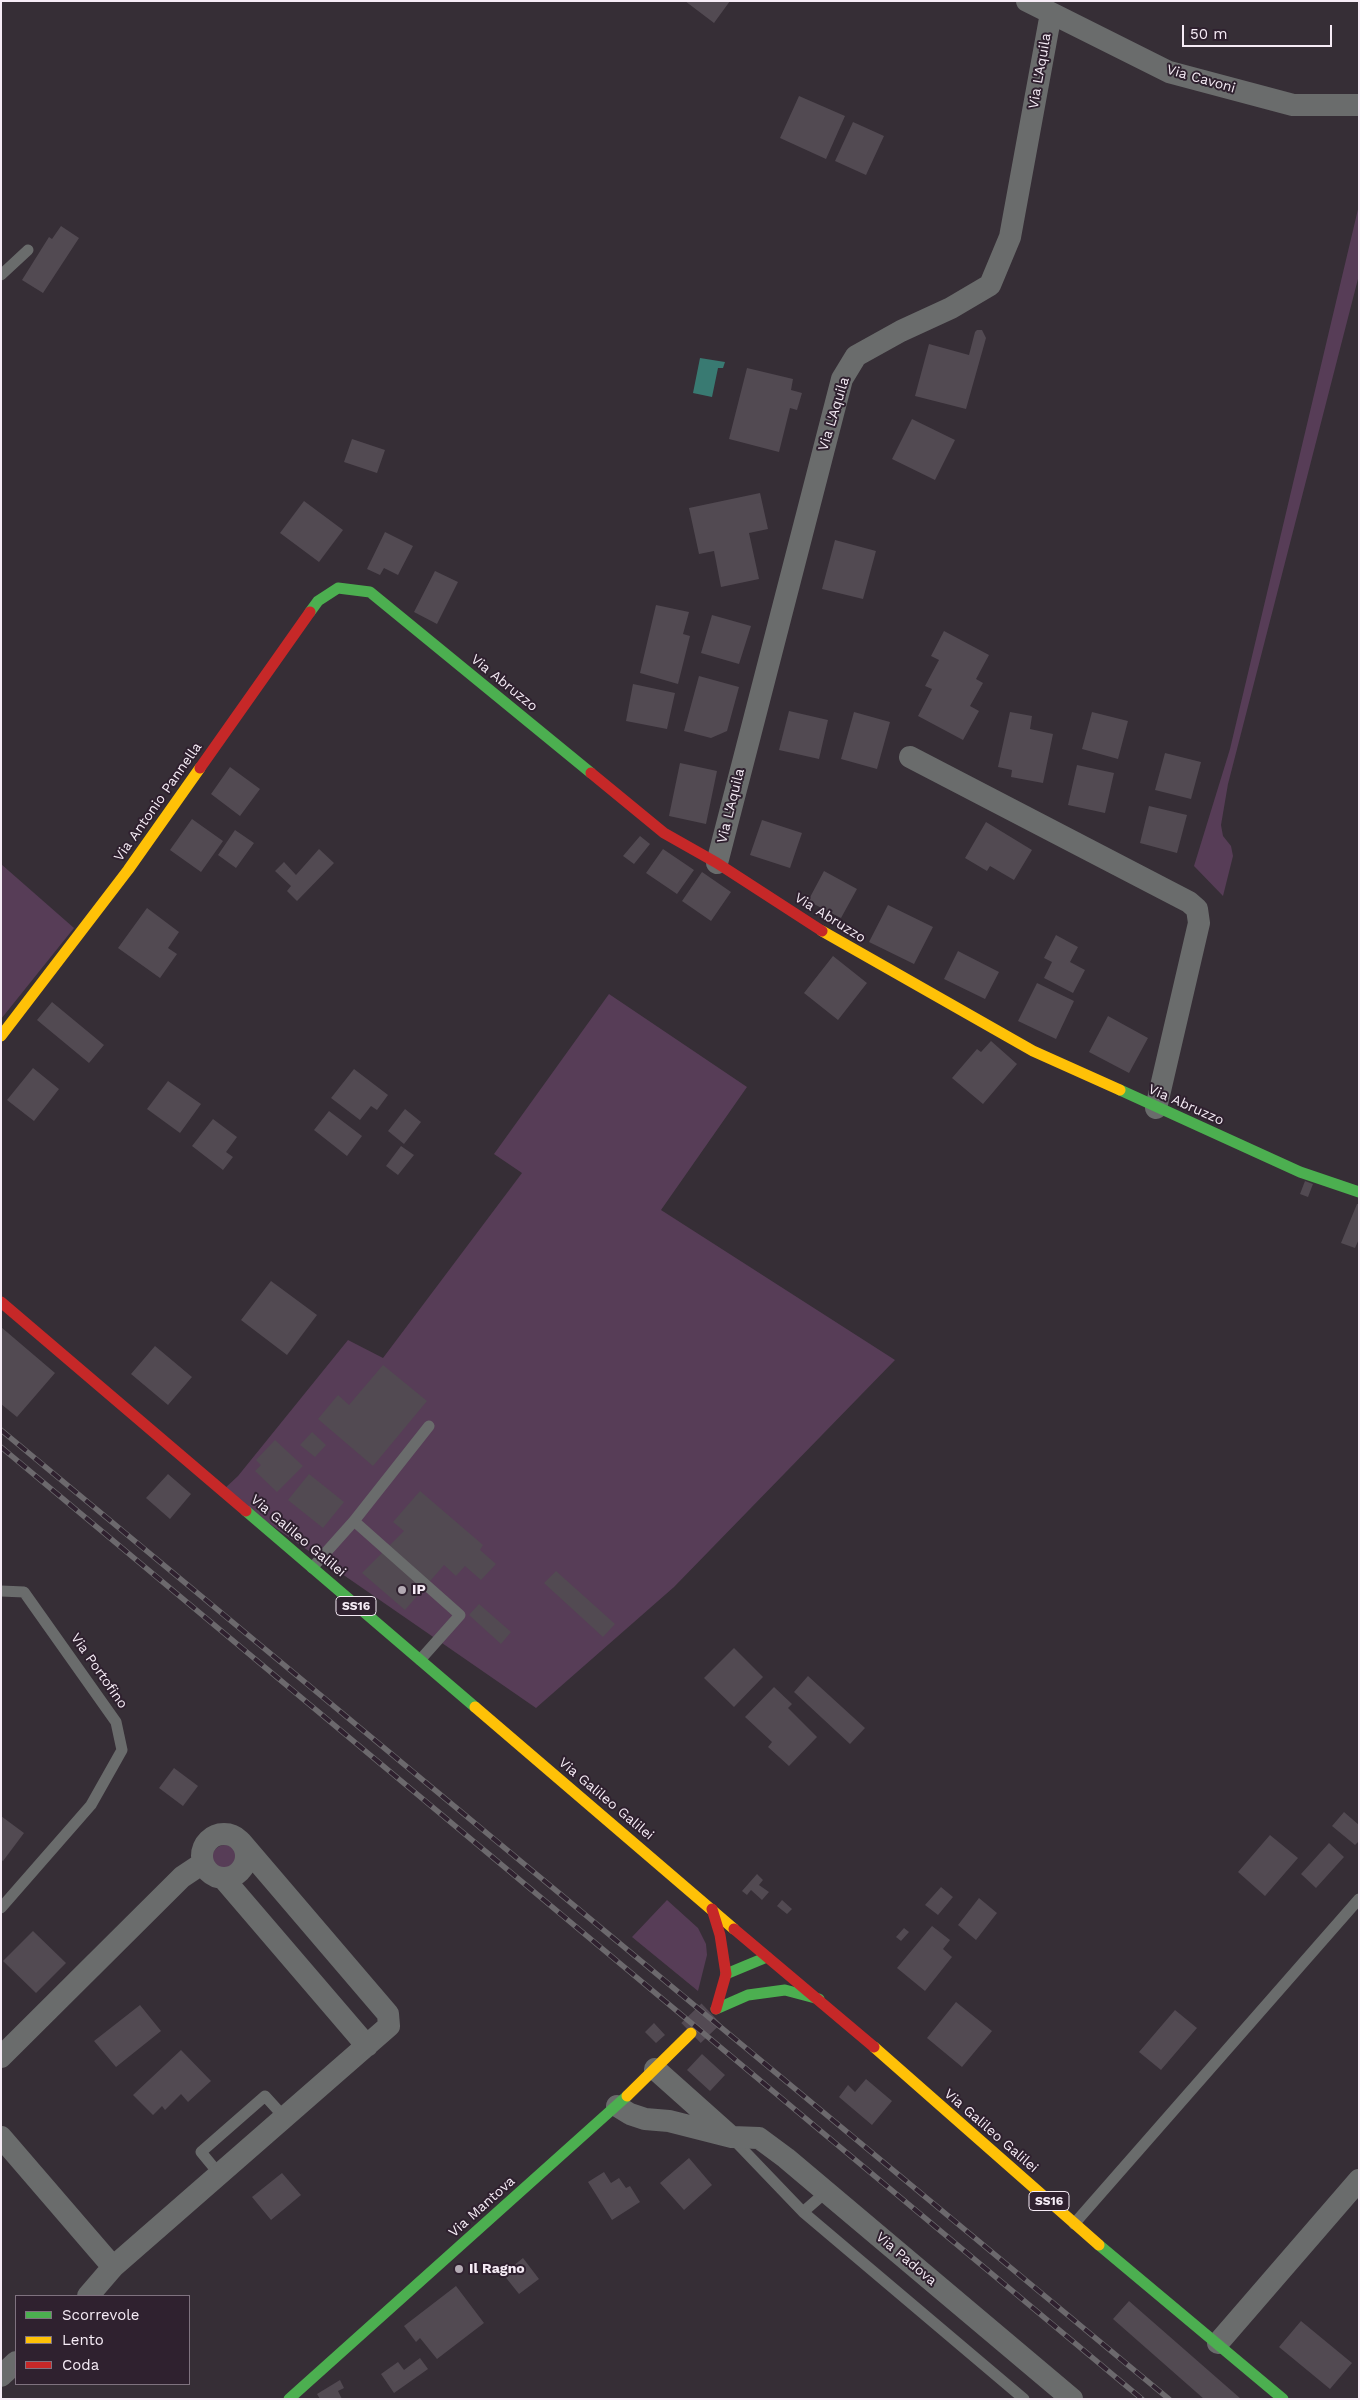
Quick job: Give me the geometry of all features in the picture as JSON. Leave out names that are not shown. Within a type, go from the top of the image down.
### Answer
[{"type":"street","name":"Via Cavoni","points":[[1027,1],[1169,72],[1293,105],[1359,105]]},
{"type":"street","name":"Via L'Aquila","points":[[716,863],[842,379],[856,356],[951,308],[990,285],[1010,237],[1051,13]]},
{"type":"street","name":"Via Abruzzo","points":[[338,588],[370,592],[664,833],[716,863],[842,944],[1034,1050],[1156,1108],[1300,1172],[1359,1192]]},
{"type":"street","name":"Via Antonio Pannella","points":[[1,1036],[128,870],[318,601],[338,588]]},
{"type":"street","points":[[910,756],[1189,902],[1197,909],[1199,923],[1156,1108]]},
{"type":"street","name":"Via Galileo Galilei","points":[[1,1302],[712,1909]]},
{"type":"street","points":[[89,2295],[113,2267],[220,2175],[367,2046],[389,2026],[388,2014],[241,1842],[227,1835],[213,1838],[204,1848],[203,1862],[210,1873],[222,1878],[367,2046]]},
{"type":"street","points":[[222,1878],[235,1875],[244,1865],[246,1852],[241,1842]]},
{"type":"street","points":[[1,2057],[182,1876],[203,1862]]},
{"type":"street","points":[[712,1909],[720,1935],[726,1974],[716,2009],[748,1995],[785,1990],[819,1999]]},
{"type":"street","name":"SS16","points":[[712,1909],[819,1999]]},
{"type":"street","points":[[726,1974],[767,1956]]},
{"type":"street","points":[[748,1995],[767,1956]]},
{"type":"street","name":"Via Galileo Galilei","points":[[819,1999],[1074,2224],[1283,2399]]},
{"type":"street","name":"Via Mantova","points":[[289,2399],[617,2106],[691,2033]]},
{"type":"street","points":[[655,2069],[732,2137]]},
{"type":"street","name":"Via Padova","points":[[617,2106],[630,2114],[645,2119],[669,2121],[732,2137],[759,2138],[1072,2399]]},
{"type":"street","points":[[1,2138],[113,2267]]},
{"type":"street","points":[[1218,2343],[1359,2180]]},
{"type":"street","points":[[1,2376],[15,2363]]},
{"type":"lane","points":[[1,275],[28,250]]},
{"type":"lane","points":[[312,1568],[354,1522],[429,1426]]},
{"type":"lane","points":[[354,1522],[460,1616],[420,1660]]},
{"type":"lane","name":"Via Portofino","points":[[1,1591],[4,1589],[24,1592],[116,1722],[122,1750],[91,1805],[1,1908]]},
{"type":"lane","points":[[1074,2224],[1359,1898]]},
{"type":"lane","points":[[220,2175],[201,2152],[265,2096],[284,2118]]},
{"type":"lane","points":[[732,2137],[803,2212],[1024,2399]]},
{"type":"lane","points":[[803,2212],[826,2192]]},
{"type":"shaded area","points":[[1359,205],[1359,275],[1228,784],[1221,825],[1223,836],[1231,846],[1233,856],[1223,896],[1194,866],[1230,749]]},
{"type":"shaded area","points":[[700,358],[725,362],[723,368],[718,368],[712,397],[693,393]]},
{"type":"shaded area","points":[[1,864],[74,928],[1,1019]]},
{"type":"shaded area","points":[[609,994],[747,1087],[661,1210],[895,1360],[674,1587],[536,1708],[222,1491],[238,1476],[348,1340],[383,1358],[522,1173],[494,1154]]},
{"type":"shaded area","points":[[225,1845],[234,1849],[238,1858],[234,1867],[225,1871],[216,1867],[212,1858],[216,1849]]},
{"type":"shaded area","points":[[667,1900],[698,1928],[706,1944],[707,1955],[698,1991],[632,1937]]},
{"type":"building","points":[[685,1],[730,1],[714,23]]},
{"type":"building","points":[[799,96],[845,116],[826,159],[780,138]]},
{"type":"building","points":[[853,122],[884,136],[866,175],[835,161]]},
{"type":"building","points":[[61,226],[79,238],[43,293],[22,280],[49,237],[52,239]]},
{"type":"building","points":[[977,330],[982,330],[986,338],[966,409],[915,396],[929,344],[969,355]]},
{"type":"building","points":[[747,368],[793,379],[791,390],[802,393],[797,410],[790,408],[779,452],[729,439]]},
{"type":"building","points":[[912,419],[955,440],[935,480],[892,459]]},
{"type":"building","points":[[352,439],[385,450],[377,473],[344,462]]},
{"type":"building","points":[[760,493],[768,529],[749,533],[759,579],[721,587],[714,551],[699,554],[689,508]]},
{"type":"building","points":[[304,501],[343,530],[319,562],[280,533]]},
{"type":"building","points":[[385,532],[413,546],[398,575],[384,568],[380,575],[367,569]]},
{"type":"building","points":[[835,540],[876,551],[863,599],[822,589]]},
{"type":"building","points":[[435,571],[458,582],[437,624],[414,612]]},
{"type":"building","points":[[656,605],[689,612],[683,634],[690,636],[678,684],[640,673]]},
{"type":"building","points":[[712,615],[751,626],[739,664],[701,653]]},
{"type":"building","points":[[944,631],[989,655],[976,679],[983,683],[970,706],[979,711],[963,740],[918,716],[932,689],[925,686],[939,660],[931,656]]},
{"type":"building","points":[[699,676],[739,687],[727,731],[711,738],[684,731]]},
{"type":"building","points":[[633,684],[675,693],[667,729],[626,721]]},
{"type":"building","points":[[789,711],[828,720],[819,759],[779,750]]},
{"type":"building","points":[[854,712],[890,722],[877,769],[841,759]]},
{"type":"building","points":[[1010,712],[1032,716],[1030,729],[1053,734],[1043,783],[1011,777],[1012,770],[998,767]]},
{"type":"building","points":[[1092,712],[1128,721],[1118,759],[1082,749]]},
{"type":"building","points":[[1165,753],[1201,762],[1191,799],[1155,790]]},
{"type":"building","points":[[680,763],[717,771],[706,824],[669,816]]},
{"type":"building","points":[[1077,765],[1114,773],[1105,813],[1068,805]]},
{"type":"building","points":[[230,767],[260,789],[240,816],[211,794]]},
{"type":"building","points":[[1149,806],[1187,815],[1177,853],[1140,843]]},
{"type":"building","points":[[192,819],[223,841],[201,872],[170,850]]},
{"type":"building","points":[[762,820],[802,833],[790,868],[750,855]]},
{"type":"building","points":[[986,822],[1032,850],[1014,880],[990,866],[987,871],[965,858]]},
{"type":"building","points":[[235,830],[254,843],[236,868],[218,855]]},
{"type":"building","points":[[640,836],[650,844],[634,864],[623,856]]},
{"type":"building","points":[[319,849],[334,863],[297,901],[287,891],[291,886],[275,871],[284,862],[296,875]]},
{"type":"building","points":[[663,849],[694,870],[677,894],[646,873]]},
{"type":"building","points":[[824,871],[857,889],[841,918],[808,901]]},
{"type":"building","points":[[702,872],[731,892],[711,921],[682,901]]},
{"type":"building","points":[[888,905],[933,927],[914,964],[869,942]]},
{"type":"building","points":[[147,908],[179,932],[168,948],[177,954],[160,978],[118,948]]},
{"type":"building","points":[[1056,935],[1078,947],[1070,962],[1085,970],[1073,993],[1044,978],[1052,962],[1044,958]]},
{"type":"building","points":[[958,951],[999,972],[985,999],[944,979]]},
{"type":"building","points":[[833,956],[867,983],[838,1020],[804,993]]},
{"type":"building","points":[[1037,983],[1074,1001],[1056,1039],[1018,1021]]},
{"type":"building","points":[[52,1002],[104,1045],[89,1063],[37,1020]]},
{"type":"building","points":[[1108,1016],[1148,1038],[1129,1073],[1089,1052]]},
{"type":"building","points":[[991,1041],[1017,1064],[983,1104],[952,1078],[977,1049],[981,1052]]},
{"type":"building","points":[[33,1068],[59,1089],[34,1121],[7,1100]]},
{"type":"building","points":[[354,1069],[388,1095],[377,1110],[371,1106],[360,1120],[331,1098]]},
{"type":"building","points":[[168,1081],[201,1104],[180,1133],[147,1109]]},
{"type":"building","points":[[405,1109],[421,1122],[404,1144],[388,1131]]},
{"type":"building","points":[[329,1111],[362,1136],[347,1156],[314,1130]]},
{"type":"building","points":[[213,1119],[237,1137],[226,1152],[233,1157],[223,1170],[192,1146]]},
{"type":"building","points":[[401,1146],[414,1155],[398,1175],[386,1166]]},
{"type":"building","points":[[1305,1181],[1313,1184],[1308,1197],[1300,1194]]},
{"type":"building","points":[[1357,1204],[1359,1204],[1359,1239],[1355,1248],[1341,1243]]},
{"type":"building","points":[[271,1281],[317,1315],[287,1355],[241,1320]]},
{"type":"building","points":[[1,1327],[55,1373],[17,1417],[1,1404]]},
{"type":"building","points":[[155,1346],[192,1377],[168,1405],[131,1374]]},
{"type":"building","points":[[383,1365],[427,1401],[373,1466],[318,1419],[338,1395],[349,1405]]},
{"type":"building","points":[[312,1432],[326,1445],[315,1457],[300,1445]]},
{"type":"building","points":[[275,1440],[303,1466],[277,1492],[255,1471],[261,1465],[256,1460]]},
{"type":"building","points":[[168,1474],[191,1494],[170,1519],[146,1498]]},
{"type":"building","points":[[309,1474],[344,1502],[323,1528],[288,1500]]},
{"type":"building","points":[[420,1491],[483,1545],[480,1550],[496,1564],[481,1580],[465,1566],[456,1576],[444,1565],[405,1610],[362,1573],[404,1531],[393,1522]]},
{"type":"building","points":[[556,1571],[615,1624],[603,1637],[544,1583]]},
{"type":"building","points":[[479,1604],[511,1632],[501,1644],[469,1615]]},
{"type":"building","points":[[734,1648],[763,1677],[734,1707],[704,1678]]},
{"type":"building","points":[[808,1676],[865,1728],[850,1744],[794,1692]]},
{"type":"building","points":[[774,1687],[792,1704],[788,1708],[817,1737],[789,1766],[768,1747],[772,1742],[745,1717]]},
{"type":"building","points":[[174,1768],[198,1786],[183,1806],[159,1788]]},
{"type":"building","points":[[1344,1812],[1359,1825],[1359,1841],[1355,1845],[1332,1826]]},
{"type":"building","points":[[1,1816],[24,1833],[3,1861],[1,1860]]},
{"type":"building","points":[[1270,1835],[1298,1858],[1265,1896],[1238,1872]]},
{"type":"building","points":[[1329,1843],[1344,1857],[1316,1888],[1301,1874]]},
{"type":"building","points":[[757,1874],[763,1880],[759,1885],[769,1892],[762,1900],[751,1890],[747,1895],[742,1891]]},
{"type":"building","points":[[941,1887],[953,1897],[938,1915],[925,1905]]},
{"type":"building","points":[[979,1898],[997,1913],[976,1940],[958,1925]]},
{"type":"building","points":[[782,1900],[792,1909],[787,1914],[777,1906]]},
{"type":"building","points":[[932,1926],[950,1940],[943,1949],[952,1957],[925,1991],[897,1968]]},
{"type":"building","points":[[904,1928],[909,1932],[901,1941],[896,1937]]},
{"type":"building","points":[[33,1931],[66,1963],[36,1993],[3,1961]]},
{"type":"building","points":[[956,2002],[992,2031],[962,2067],[927,2038]]},
{"type":"building","points":[[140,2005],[161,2031],[116,2067],[94,2041]]},
{"type":"building","points":[[1175,2010],[1197,2028],[1161,2070],[1139,2052]]},
{"type":"building","points":[[654,2023],[665,2035],[656,2043],[645,2032]]},
{"type":"building","points":[[181,2050],[211,2081],[188,2102],[181,2094],[165,2110],[162,2106],[153,2115],[133,2095]]},
{"type":"building","points":[[702,2054],[725,2075],[710,2091],[687,2070]]},
{"type":"building","points":[[866,2079],[892,2101],[872,2125],[839,2097],[848,2085],[855,2092]]},
{"type":"building","points":[[689,2158],[712,2185],[684,2210],[660,2183]]},
{"type":"building","points":[[604,2172],[611,2183],[619,2178],[626,2188],[630,2186],[640,2202],[612,2220],[588,2182]]},
{"type":"building","points":[[282,2173],[301,2195],[271,2220],[252,2197]]},
{"type":"building","points":[[523,2258],[539,2279],[519,2294],[503,2274]]},
{"type":"building","points":[[456,2286],[484,2323],[437,2359],[420,2338],[416,2342],[404,2326]]},
{"type":"building","points":[[1129,2301],[1241,2399],[1204,2399],[1113,2319]]},
{"type":"building","points":[[1301,2321],[1352,2363],[1330,2389],[1279,2347]]},
{"type":"building","points":[[420,2358],[428,2369],[394,2393],[381,2374],[398,2362],[404,2370]]},
{"type":"building","points":[[340,2380],[344,2388],[338,2391],[342,2399],[320,2399],[317,2394]]},
{"type":"tunnel","points":[[691,2033],[716,2009]]},
{"type":"railway","points":[[1,1430],[1169,2399]]},
{"type":"railway","points":[[1,1447],[1142,2399]]},
{"type":"traffic: fast","points":[[310,612],[318,601],[338,588],[370,592],[591,773]]},
{"type":"traffic: fast","points":[[1120,1090],[1300,1172],[1359,1192]]},
{"type":"traffic: fast","points":[[246,1511],[475,1707]]},
{"type":"traffic: fast","points":[[726,1974],[767,1957]]},
{"type":"traffic: fast","points":[[716,2009],[748,1995],[785,1990],[819,1999]]},
{"type":"traffic: fast","points":[[289,2399],[627,2096]]},
{"type":"traffic: fast","points":[[1099,2245],[1283,2399]]},
{"type":"traffic: slow","points":[[1,1036],[128,870],[200,768]]},
{"type":"traffic: slow","points":[[822,931],[1033,1051],[1120,1090]]},
{"type":"traffic: slow","points":[[475,1707],[734,1929]]},
{"type":"traffic: slow","points":[[627,2096],[691,2033]]},
{"type":"traffic: slow","points":[[874,2047],[1099,2245]]},
{"type":"traffic: jam","points":[[200,768],[310,612]]},
{"type":"traffic: jam","points":[[591,773],[664,833],[717,863],[822,931]]},
{"type":"traffic: jam","points":[[1,1302],[246,1511]]},
{"type":"traffic: jam","points":[[712,1909],[720,1935],[726,1974],[716,2009]]},
{"type":"traffic: jam","points":[[734,1929],[874,2047]]},
{"type":"place","name":"IP","points":[[402,1590]]},
{"type":"place","name":"Il Ragno","points":[[459,2269]]}]
